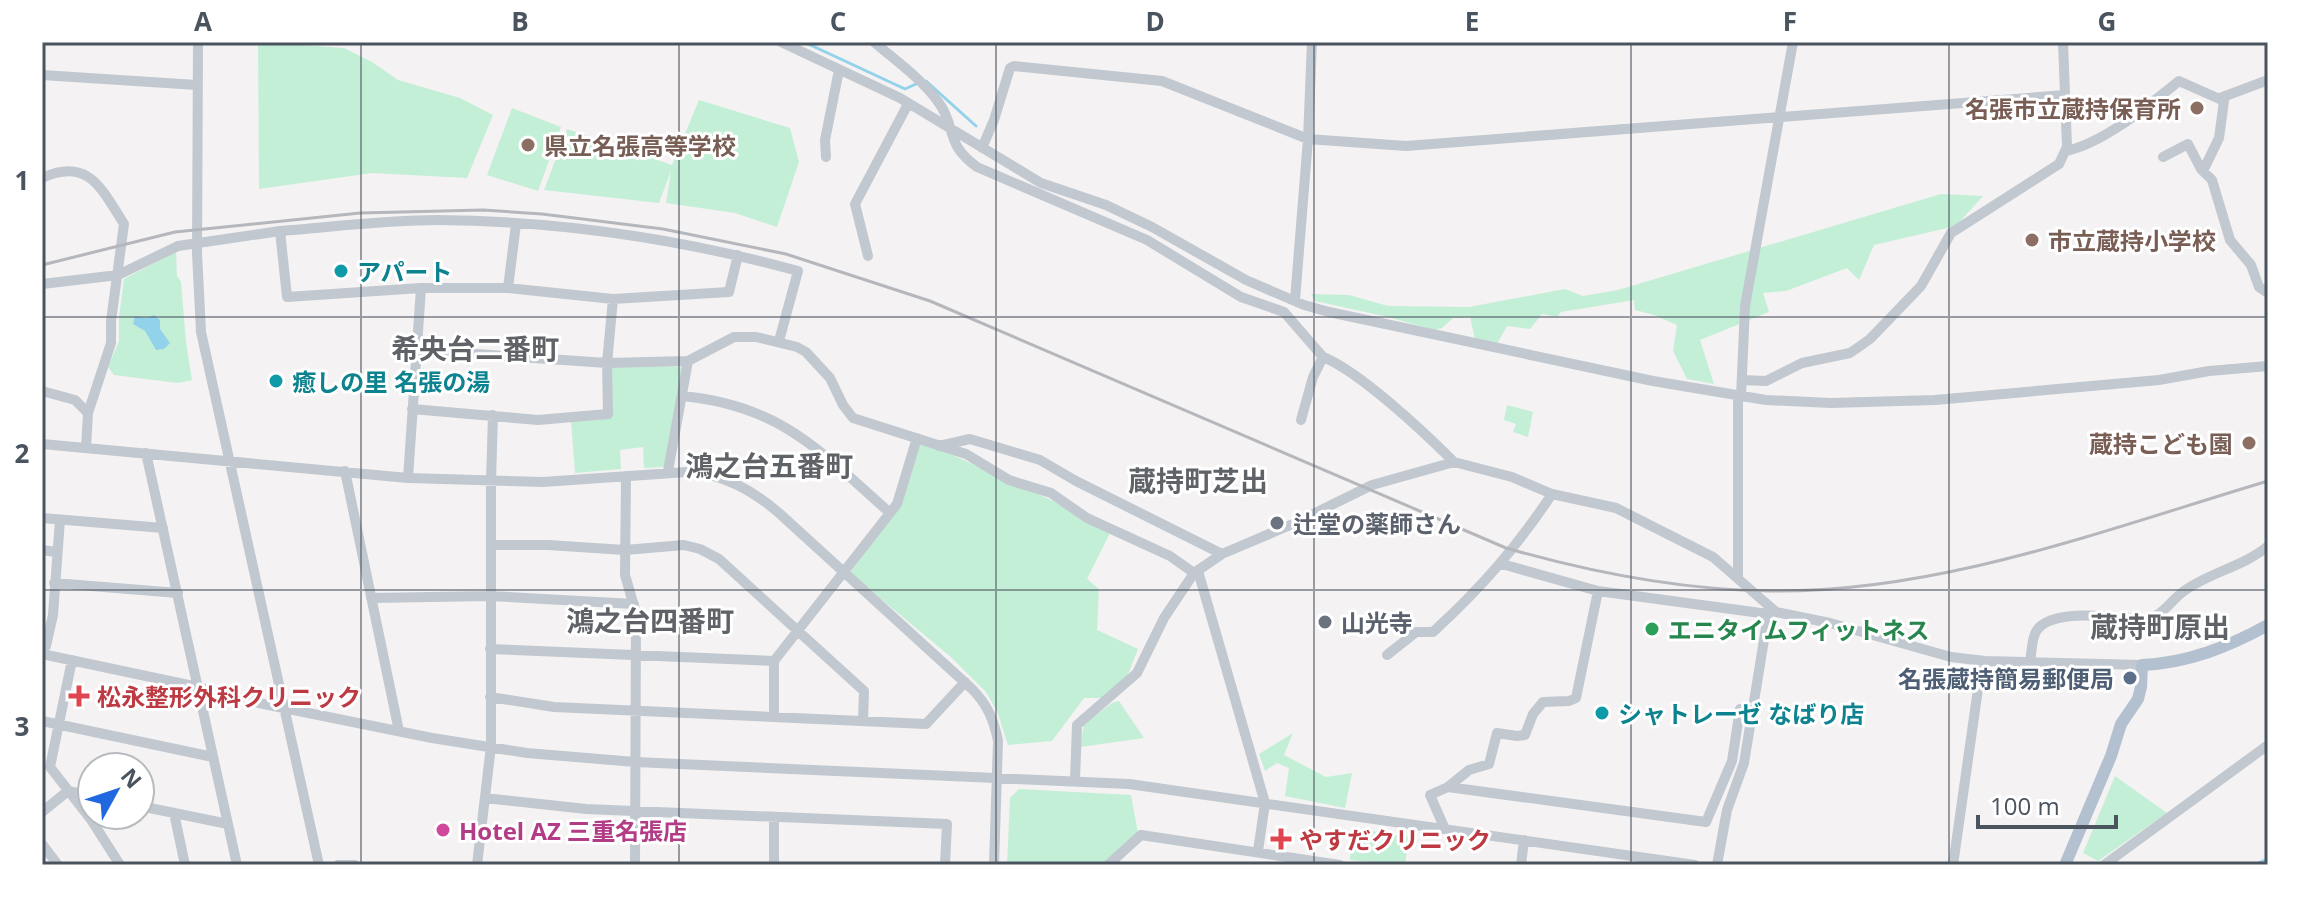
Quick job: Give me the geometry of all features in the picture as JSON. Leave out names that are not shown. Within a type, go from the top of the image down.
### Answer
[{"type":"main road","points":[[2065,865],[2111,756],[2121,724],[2138,699],[2142,665],[2172,663],[2220,649],[2268,625]]},
{"type":"street","points":[[198,42],[197,253],[201,332],[319,865]]},
{"type":"street","points":[[781,42],[908,104],[1041,183],[1106,205],[1246,280],[1329,312],[1653,381],[1739,396],[1831,403],[1935,400],[2159,380],[2209,371],[2268,366]]},
{"type":"street","points":[[874,42],[940,103],[953,143],[966,160],[1147,240],[1241,297],[1284,312],[1323,357],[1366,385],[1454,462],[1512,477],[1552,494],[1616,508],[1713,557],[1738,578],[1768,611]]},
{"type":"street","points":[[1295,300],[1312,42]]},
{"type":"street","points":[[1738,578],[1739,396],[1745,306],[1793,42]]},
{"type":"street","points":[[1742,380],[1766,381],[1802,363],[1850,353],[1870,339],[1921,286],[1951,233],[2053,170],[2066,151],[2063,42]]},
{"type":"street","points":[[982,148],[1010,68],[1018,65],[1162,81],[1308,139],[1406,146],[2065,95]]},
{"type":"street","points":[[826,157],[825,140],[839,70]]},
{"type":"street","points":[[42,75],[197,85]]},
{"type":"street","points":[[2220,98],[2268,80]]},
{"type":"street","points":[[2066,151],[2075,150],[2122,124],[2179,81],[2224,101],[2219,138],[2203,171]]},
{"type":"street","points":[[868,256],[855,204],[908,104]]},
{"type":"street","points":[[2163,157],[2188,144],[2216,190],[2230,240],[2251,265],[2259,287],[2268,293]]},
{"type":"street","points":[[42,178],[73,171],[87,174],[99,186],[124,224],[111,343],[88,413],[86,448]]},
{"type":"street","points":[[42,284],[118,275],[178,246],[280,231],[435,220],[516,224],[588,230],[738,255],[798,271],[779,341]]},
{"type":"street","points":[[508,288],[516,224]]},
{"type":"street","points":[[280,231],[287,297],[421,288],[508,288],[613,299],[729,292],[738,255]]},
{"type":"street","points":[[408,478],[421,288]]},
{"type":"street","points":[[412,409],[538,420],[608,414],[607,363],[613,299]]},
{"type":"street","points":[[418,350],[607,363],[688,361],[734,337],[779,341],[806,352],[823,370],[853,418],[966,454],[1009,480],[1051,493],[1087,518],[1170,556],[1196,572],[1265,803],[1258,851]]},
{"type":"street","points":[[1301,420],[1313,377],[1323,357]]},
{"type":"street","points":[[668,471],[688,361]]},
{"type":"street","points":[[42,391],[75,400],[88,413]]},
{"type":"street","points":[[682,396],[739,405],[783,424],[815,447],[890,513]]},
{"type":"street","points":[[477,865],[491,746],[493,415]]},
{"type":"street","points":[[774,717],[774,661],[890,513],[900,494],[917,438]]},
{"type":"street","points":[[939,446],[970,439],[1040,460],[1222,554]]},
{"type":"street","points":[[42,444],[408,478],[543,482],[668,471],[710,474],[742,486],[765,501],[965,682],[985,704],[994,722],[998,741],[994,865]]},
{"type":"street","points":[[146,453],[237,865]]},
{"type":"street","points":[[1075,780],[1077,725],[1137,673],[1164,618],[1196,572],[1222,554],[1372,485],[1454,462]]},
{"type":"street","points":[[345,471],[399,731]]},
{"type":"street","points":[[626,476],[625,575],[634,604],[635,865]]},
{"type":"street","points":[[1387,655],[1416,632],[1433,632],[1502,564],[1552,494]]},
{"type":"street","points":[[42,518],[163,528]]},
{"type":"street","points":[[60,520],[54,583],[47,609],[53,615],[44,650],[72,660],[286,708],[527,753],[635,762],[1129,784],[1695,865]]},
{"type":"street","points":[[491,545],[625,550],[676,545],[707,551],[864,691],[863,721]]},
{"type":"street","points":[[2030,662],[2036,631],[2047,624],[2069,616],[2155,617],[2187,589],[2252,558],[2268,546]]},
{"type":"street","points":[[42,550],[56,552]]},
{"type":"street","points":[[1502,564],[1598,591],[1776,612],[1830,623],[1951,657],[1985,661],[2142,665]]},
{"type":"street","points":[[54,583],[178,593]]},
{"type":"street","points":[[1444,827],[1430,795],[1448,787],[1469,770],[1489,764],[1497,733],[1525,735],[1533,714],[1543,702],[1576,698],[1598,591]]},
{"type":"street","points":[[371,598],[490,596],[634,604]]},
{"type":"street","points":[[1717,865],[1725,819],[1744,763],[1768,611]]},
{"type":"street","points":[[490,649],[774,661]]},
{"type":"street","points":[[72,660],[50,767],[92,821],[120,865]]},
{"type":"street","points":[[1953,865],[1979,682],[1985,661]]},
{"type":"street","points":[[490,697],[554,707],[926,724],[965,682]]},
{"type":"street","points":[[1448,787],[1706,822],[1732,761],[1740,709]]},
{"type":"street","points":[[42,721],[213,757]]},
{"type":"street","points":[[2104,865],[2268,745]]},
{"type":"street","points":[[68,791],[76,793]]},
{"type":"street","points":[[42,812],[68,791]]},
{"type":"street","points":[[485,798],[561,807],[947,824],[945,865]]},
{"type":"street","points":[[156,809],[228,824]]},
{"type":"street","points":[[174,813],[185,865]]},
{"type":"street","points":[[774,817],[774,865]]},
{"type":"street","points":[[1108,865],[1141,835],[1340,865]]},
{"type":"street","points":[[1521,865],[1524,840]]},
{"type":"street","points":[[42,844],[58,865]]},
{"type":"street","points":[[338,865],[355,865]]},
{"type":"green space","points":[[258,42],[344,48],[398,80],[460,98],[493,115],[467,178],[372,173],[259,189]]},
{"type":"green space","points":[[699,100],[790,128],[799,162],[777,227],[735,213],[666,203],[671,171],[659,203],[544,190],[567,129],[672,165]]},
{"type":"green space","points":[[512,108],[561,127],[538,191],[487,175]]},
{"type":"green space","points":[[1941,194],[1983,196],[1956,226],[1874,245],[1859,280],[1847,268],[1786,291],[1763,293],[1769,312],[1700,340],[1714,384],[1687,379],[1673,351],[1677,325],[1635,310],[1634,300],[1561,312],[1557,317],[1542,314],[1530,329],[1507,326],[1497,344],[1475,339],[1470,317],[1453,318],[1442,328],[1434,330],[1315,301],[1311,294],[1349,295],[1388,306],[1469,307],[1565,289],[1583,296],[1618,290]]},
{"type":"green space","points":[[176,252],[192,380],[178,383],[114,375],[108,367],[119,341],[124,279]]},
{"type":"green space","points":[[610,365],[683,367],[665,467],[644,468],[643,447],[620,450],[621,469],[575,473],[571,421],[609,416]]},
{"type":"green space","points":[[1507,405],[1533,412],[1528,437],[1513,432],[1516,424],[1504,420]]},
{"type":"green space","points":[[920,440],[1064,506],[1110,533],[1087,579],[1099,589],[1097,630],[1138,649],[1127,677],[1104,698],[1084,698],[1052,741],[1008,745],[997,711],[986,692],[952,658],[850,573],[899,504]]},
{"type":"green space","points":[[1119,701],[1144,738],[1080,747],[1084,724]]},
{"type":"green space","points":[[1293,733],[1284,755],[1326,777],[1352,773],[1345,808],[1285,796],[1289,768],[1277,763],[1265,771],[1259,754]]},
{"type":"green space","points":[[2115,776],[2167,813],[2098,861],[2083,853]]},
{"type":"green space","points":[[1019,789],[1131,795],[1138,833],[1102,865],[1007,865],[1010,798]]},
{"type":"green space","points":[[1352,828],[1409,837],[1405,865],[1350,860]]},
{"type":"water","points":[[154,315],[160,320],[160,329],[170,343],[164,349],[156,350],[145,331],[133,324],[135,316],[147,318]]},
{"type":"waterway","points":[[804,42],[905,89],[918,83]]},
{"type":"waterway","points":[[926,81],[976,126]]},
{"type":"waterway","points":[[2254,865],[2268,859]]},
{"type":"railway","points":[[42,265],[175,232],[360,213],[483,210],[663,229],[786,254],[930,301],[1506,548],[1571,565],[1670,584],[1770,591],[1834,589],[1897,581],[2022,555],[2268,481]]},
{"type":"place","name":"名張市立蔵持保育所","points":[[2197,108]]},
{"type":"place","name":"県立名張高等学校","points":[[528,145]]},
{"type":"place","name":"市立蔵持小学校","points":[[2032,240]]},
{"type":"place","name":"アパート","points":[[341,271]]},
{"type":"place","name":"癒しの里 名張の湯","points":[[276,381]]},
{"type":"place","name":"蔵持こども園","points":[[2249,443]]},
{"type":"place","name":"辻堂の薬師さん","points":[[1277,523]]},
{"type":"place","name":"山光寺","points":[[1325,622]]},
{"type":"place","name":"エニタイムフィットネス","points":[[1652,629]]},
{"type":"place","name":"名張蔵持簡易郵便局","points":[[2130,678]]},
{"type":"place","name":"松永整形外科クリニック","points":[[79,696]]},
{"type":"place","name":"シャトレーゼ なばり店","points":[[1602,713]]},
{"type":"place","name":"Hotel AZ 三重名張店","points":[[443,830]]},
{"type":"place","name":"やすだクリニック","points":[[1281,839]]},
{"type":"district","name":"希央台二番町","points":[[475,348]]},
{"type":"district","name":"鴻之台五番町","points":[[769,465]]},
{"type":"district","name":"蔵持町芝出","points":[[1198,480]]},
{"type":"district","name":"鴻之台四番町","points":[[650,620]]},
{"type":"district","name":"蔵持町原出","points":[[2160,626]]}]
